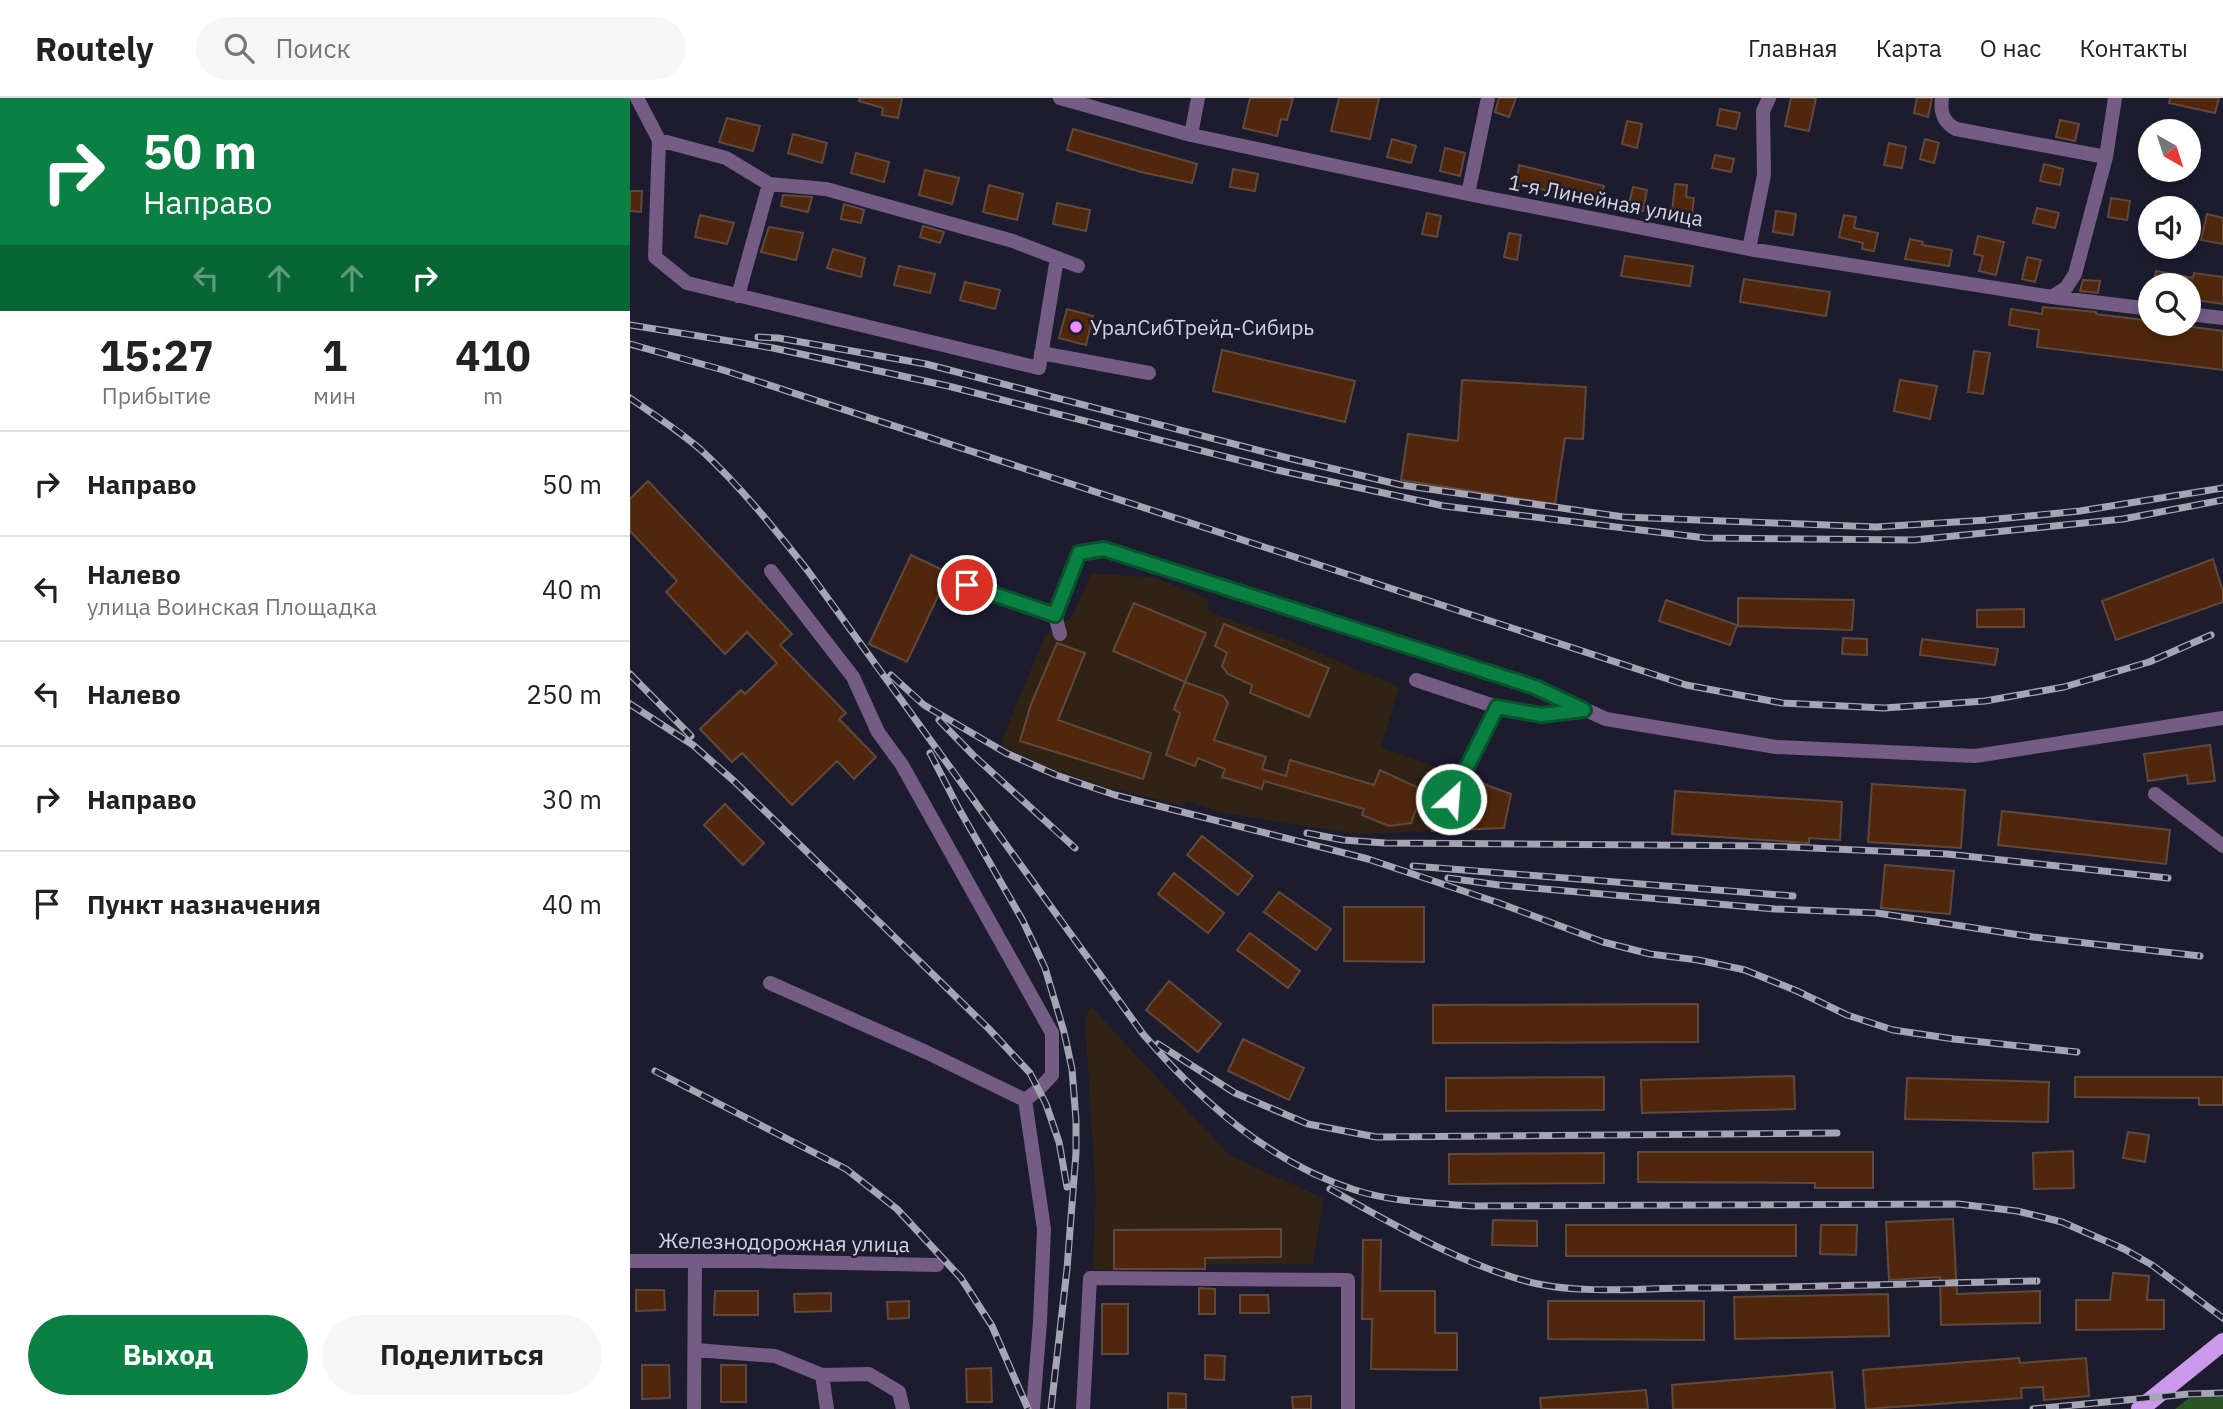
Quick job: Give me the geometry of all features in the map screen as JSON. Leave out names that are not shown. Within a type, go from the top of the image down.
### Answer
[{"type":"main road","points":[[2140,1409],[2223,1342]]},
{"type":"street","points":[[637,98],[659,141],[654,257],[687,283],[1039,368],[1057,258]]},
{"type":"street","name":"1-я Линейная улица","points":[[1060,98],[1191,135],[1468,194],[1749,249],[2052,297],[2138,307]]},
{"type":"street","points":[[1191,135],[1198,98]]},
{"type":"street","points":[[1468,194],[1488,98]]},
{"type":"street","points":[[1749,249],[1764,175],[1763,111],[1769,98]]},
{"type":"street","points":[[1942,98],[1942,114],[1949,125],[1956,129],[2106,158]]},
{"type":"street","points":[[2052,297],[2066,288],[2075,274],[2106,158],[2115,98]]},
{"type":"street","points":[[659,141],[726,158],[769,184],[826,189],[1013,241],[1078,265]]},
{"type":"street","points":[[738,296],[769,184]]},
{"type":"street","points":[[2201,315],[2223,318]]},
{"type":"street","points":[[1041,353],[1149,373]]},
{"type":"street","points":[[1060,634],[1055,615],[1079,553],[1104,549],[1535,687],[1606,719],[1776,747],[1975,755],[2223,718]]},
{"type":"street","points":[[771,571],[853,677],[878,732],[902,765],[1052,1033],[1052,1074],[1025,1100]]},
{"type":"street","points":[[967,585],[1055,615]]},
{"type":"street","points":[[1416,680],[1497,707],[1541,715],[1584,710]]},
{"type":"street","points":[[1451,799],[1497,707]]},
{"type":"street","points":[[2155,794],[2223,846]]},
{"type":"street","points":[[769,983],[926,1052],[1025,1100]]},
{"type":"street","points":[[1025,1100],[1044,1229],[1033,1409]]},
{"type":"street","name":"Железнодорожная улица","points":[[630,1261],[937,1265]]},
{"type":"street","points":[[694,1409],[695,1261]]},
{"type":"street","points":[[1083,1409],[1090,1278],[1348,1280],[1348,1409]]},
{"type":"street","points":[[695,1350],[775,1356],[822,1375],[869,1374],[898,1392],[903,1409]]},
{"type":"street","points":[[822,1375],[827,1409]]},
{"type":"shaded area","points":[[1091,574],[1152,577],[1209,599],[1207,611],[1288,640],[1399,687],[1381,747],[1511,794],[1504,828],[1357,834],[1219,812],[1186,801],[1184,806],[1106,787],[1046,767],[1005,747],[1002,741],[1045,636],[1072,617]]},
{"type":"shaded area","points":[[1091,1007],[1230,1156],[1323,1198],[1313,1264],[1205,1264],[1205,1270],[1093,1270],[1096,1196],[1085,1018]]},
{"type":"green space","points":[[2223,1397],[2223,1409],[2175,1409],[2189,1398]]},
{"type":"building","points":[[860,98],[902,98],[898,118],[882,115],[883,108],[859,101]]},
{"type":"building","points":[[1250,98],[1293,98],[1287,120],[1281,119],[1277,136],[1243,128]]},
{"type":"building","points":[[1339,98],[1379,98],[1370,139],[1331,131]]},
{"type":"building","points":[[1499,98],[1516,98],[1509,117],[1495,112]]},
{"type":"building","points":[[1791,98],[1816,98],[1809,131],[1785,126]]},
{"type":"building","points":[[1917,98],[1932,98],[1928,117],[1914,113]]},
{"type":"building","points":[[2170,98],[2219,98],[2215,113],[2169,103]]},
{"type":"building","points":[[1720,109],[1740,113],[1736,129],[1717,125]]},
{"type":"building","points":[[727,118],[760,126],[753,151],[719,142]]},
{"type":"building","points":[[2060,120],[2079,124],[2075,141],[2056,137]]},
{"type":"building","points":[[1627,121],[1642,124],[1637,148],[1622,144]]},
{"type":"building","points":[[1073,129],[1197,164],[1192,183],[1141,172],[1067,150]]},
{"type":"building","points":[[793,134],[827,143],[822,163],[788,153]]},
{"type":"building","points":[[1392,139],[1416,146],[1411,163],[1387,157]]},
{"type":"building","points":[[1925,139],[1939,143],[1934,163],[1920,159]]},
{"type":"building","points":[[1889,143],[1906,147],[1902,168],[1884,165]]},
{"type":"building","points":[[1445,148],[1465,153],[1460,176],[1440,171]]},
{"type":"building","points":[[856,153],[889,162],[884,182],[851,173]]},
{"type":"building","points":[[1715,155],[1734,159],[1731,172],[1712,168]]},
{"type":"building","points":[[2044,164],[2063,169],[2060,185],[2040,181]]},
{"type":"building","points":[[1519,165],[1604,186],[1599,204],[1531,187],[1516,187]]},
{"type":"building","points":[[1233,169],[1258,174],[1255,191],[1230,187]]},
{"type":"building","points":[[925,170],[959,178],[952,204],[919,195]]},
{"type":"building","points":[[1675,184],[1687,185],[1686,197],[1694,198],[1692,215],[1672,213]]},
{"type":"building","points":[[989,185],[1023,194],[1017,220],[983,212]]},
{"type":"building","points":[[1633,187],[1647,190],[1643,211],[1628,208]]},
{"type":"building","points":[[630,191],[642,191],[641,212],[630,211]]},
{"type":"building","points":[[783,195],[812,197],[808,212],[781,206]]},
{"type":"building","points":[[2111,198],[2130,201],[2127,220],[2108,217]]},
{"type":"building","points":[[1057,203],[1090,210],[1086,231],[1053,224]]},
{"type":"building","points":[[844,204],[864,210],[861,223],[841,219]]},
{"type":"building","points":[[2037,208],[2059,213],[2055,228],[2033,223]]},
{"type":"building","points":[[1776,211],[1796,214],[1793,235],[1773,232]]},
{"type":"building","points":[[1427,213],[1441,216],[1437,237],[1422,234]]},
{"type":"building","points":[[2207,214],[2223,218],[2223,244],[2201,240]]},
{"type":"building","points":[[700,215],[734,223],[727,244],[695,237]]},
{"type":"building","points":[[1844,215],[1856,217],[1854,228],[1878,233],[1874,251],[1862,249],[1863,243],[1839,237]]},
{"type":"building","points":[[923,226],[944,232],[940,243],[920,237]]},
{"type":"building","points":[[769,227],[803,233],[796,260],[761,252]]},
{"type":"building","points":[[1509,233],[1521,235],[1517,260],[1504,257]]},
{"type":"building","points":[[1978,236],[2004,242],[1996,275],[1979,271],[1983,256],[1974,254]]},
{"type":"building","points":[[1910,239],[1923,242],[1922,245],[1952,250],[1949,266],[1905,259]]},
{"type":"building","points":[[833,249],[865,258],[861,277],[827,268]]},
{"type":"building","points":[[1625,256],[1693,266],[1690,286],[1621,276]]},
{"type":"building","points":[[2027,257],[2041,260],[2035,282],[2022,279]]},
{"type":"building","points":[[899,266],[935,274],[930,293],[894,285]]},
{"type":"building","points":[[2201,274],[2223,277],[2223,304],[2201,301]]},
{"type":"building","points":[[1744,279],[1830,292],[1826,316],[1740,302]]},
{"type":"building","points":[[2083,280],[2100,281],[2098,293],[2080,291]]},
{"type":"building","points":[[965,282],[1000,290],[995,309],[960,300]]},
{"type":"building","points":[[2043,307],[2138,319],[2138,336],[2201,336],[2201,328],[2223,331],[2223,370],[2037,347],[2039,330],[2009,325],[2011,309],[2042,314]]},
{"type":"building","name":"УралСибТрейд-Сибирь","points":[[1067,309],[1093,316],[1086,345],[1059,338]]},
{"type":"building","points":[[1222,350],[1355,381],[1345,422],[1213,391]]},
{"type":"building","points":[[1974,351],[1990,353],[1983,394],[1968,392]]},
{"type":"building","points":[[1462,380],[1586,387],[1583,439],[1565,438],[1555,504],[1401,480],[1408,434],[1458,441]]},
{"type":"building","points":[[1900,380],[1937,386],[1930,419],[1894,411]]},
{"type":"building","points":[[648,481],[792,634],[780,645],[846,713],[839,719],[876,757],[854,779],[837,761],[792,805],[742,753],[732,762],[700,729],[741,690],[745,694],[777,663],[747,632],[725,654],[666,592],[677,581],[630,531],[630,499]]},
{"type":"building","points":[[911,555],[949,573],[907,662],[869,644]]},
{"type":"building","points":[[2213,559],[2223,592],[2223,602],[2116,640],[2102,601]]},
{"type":"building","points":[[1738,598],[1854,600],[1852,630],[1738,626]]},
{"type":"building","points":[[1666,600],[1737,625],[1730,645],[1659,621]]},
{"type":"building","points":[[1134,603],[1206,633],[1185,682],[1113,651]]},
{"type":"building","points":[[2024,609],[2024,627],[1977,627],[1977,610]]},
{"type":"building","points":[[1224,624],[1329,668],[1309,717],[1250,693],[1252,685],[1228,674],[1222,666],[1227,653],[1215,646]]},
{"type":"building","points":[[1843,638],[1867,639],[1867,655],[1842,654]]},
{"type":"building","points":[[1922,639],[1998,649],[1995,665],[1920,655]]},
{"type":"building","points":[[1057,643],[1085,653],[1058,720],[1151,753],[1143,779],[1020,741],[1031,704]]},
{"type":"building","points":[[1185,682],[1223,696],[1228,703],[1214,740],[1266,757],[1262,769],[1286,776],[1290,760],[1374,785],[1380,770],[1423,790],[1411,823],[1389,826],[1362,815],[1364,809],[1264,781],[1262,789],[1222,777],[1225,769],[1198,758],[1195,766],[1166,755],[1180,713],[1174,709]]},
{"type":"building","points":[[2210,745],[2215,781],[2188,784],[2187,775],[2148,781],[2144,754]]},
{"type":"building","points":[[1478,782],[1511,794],[1504,828],[1432,831],[1432,814],[1467,813]]},
{"type":"building","points":[[1872,784],[1965,790],[1961,848],[1868,842]]},
{"type":"building","points":[[1675,791],[1842,802],[1840,840],[1809,838],[1809,843],[1672,834]]},
{"type":"building","points":[[725,804],[764,843],[743,865],[704,825]]},
{"type":"building","points":[[2002,811],[2170,830],[2166,864],[1998,845]]},
{"type":"building","points":[[1202,836],[1253,876],[1238,895],[1187,855]]},
{"type":"building","points":[[1885,865],[1954,871],[1950,914],[1881,908]]},
{"type":"building","points":[[1174,873],[1224,913],[1208,933],[1158,894]]},
{"type":"building","points":[[1279,892],[1331,929],[1316,950],[1264,912]]},
{"type":"building","points":[[1344,907],[1424,907],[1424,962],[1344,961]]},
{"type":"building","points":[[1250,933],[1300,971],[1288,988],[1237,950]]},
{"type":"building","points":[[1169,981],[1221,1024],[1198,1052],[1146,1010]]},
{"type":"building","points":[[1698,1004],[1698,1042],[1433,1043],[1433,1005]]},
{"type":"building","points":[[1243,1039],[1304,1068],[1289,1100],[1228,1071]]},
{"type":"building","points":[[1794,1076],[1795,1109],[1642,1113],[1641,1080]]},
{"type":"building","points":[[1604,1077],[1604,1110],[1446,1111],[1446,1078]]},
{"type":"building","points":[[2075,1077],[2223,1077],[2223,1105],[2199,1105],[2199,1098],[2075,1097]]},
{"type":"building","points":[[1907,1078],[2049,1082],[2048,1122],[1905,1119]]},
{"type":"building","points":[[2128,1132],[2149,1135],[2145,1162],[2123,1158]]},
{"type":"building","points":[[2073,1151],[2074,1188],[2034,1189],[2033,1153]]},
{"type":"building","points":[[1638,1152],[1873,1152],[1873,1188],[1815,1188],[1815,1183],[1638,1182]]},
{"type":"building","points":[[1604,1153],[1604,1183],[1449,1184],[1449,1154]]},
{"type":"building","points":[[1953,1219],[1957,1294],[2040,1291],[2040,1323],[1941,1325],[1940,1277],[1889,1280],[1886,1222]]},
{"type":"building","points":[[1493,1220],[1537,1221],[1537,1246],[1492,1245]]},
{"type":"building","points":[[1566,1225],[1796,1225],[1796,1256],[1566,1256]]},
{"type":"building","points":[[1821,1225],[1857,1225],[1856,1255],[1820,1254]]},
{"type":"building","points":[[1281,1229],[1281,1257],[1205,1258],[1205,1269],[1114,1269],[1114,1230]]},
{"type":"building","points":[[1363,1240],[1381,1240],[1380,1291],[1435,1291],[1435,1333],[1457,1333],[1457,1370],[1371,1369],[1372,1319],[1362,1319]]},
{"type":"building","points":[[2113,1273],[2149,1276],[2147,1300],[2164,1300],[2164,1329],[2076,1330],[2076,1300],[2110,1300]]},
{"type":"building","points":[[1199,1288],[1215,1289],[1215,1314],[1199,1314]]},
{"type":"building","points":[[636,1290],[664,1290],[665,1310],[636,1311]]},
{"type":"building","points":[[715,1291],[758,1291],[758,1315],[714,1315]]},
{"type":"building","points":[[831,1293],[831,1311],[795,1312],[794,1294]]},
{"type":"building","points":[[1888,1294],[1889,1336],[1735,1339],[1734,1297]]},
{"type":"building","points":[[1240,1295],[1268,1295],[1269,1313],[1240,1313]]},
{"type":"building","points":[[909,1301],[909,1318],[888,1319],[887,1302]]},
{"type":"building","points":[[1548,1301],[1704,1301],[1704,1340],[1548,1339]]},
{"type":"building","points":[[1102,1304],[1128,1304],[1128,1354],[1102,1354]]},
{"type":"building","points":[[1205,1355],[1225,1356],[1224,1380],[1205,1379]]},
{"type":"building","points":[[2019,1358],[2020,1363],[2086,1358],[2089,1396],[2044,1400],[2043,1387],[2021,1388],[2022,1398],[1866,1409],[1863,1370]]},
{"type":"building","points":[[642,1365],[669,1365],[670,1398],[642,1399]]},
{"type":"building","points":[[721,1365],[746,1365],[746,1402],[721,1402]]},
{"type":"building","points":[[991,1368],[992,1402],[967,1402],[966,1369]]},
{"type":"building","points":[[1832,1372],[1835,1409],[1673,1409],[1672,1385]]},
{"type":"building","points":[[1646,1390],[1648,1409],[1541,1409],[1540,1398]]},
{"type":"building","points":[[1168,1393],[1186,1394],[1186,1409],[1168,1409]]},
{"type":"building","points":[[1311,1396],[1311,1409],[1293,1409],[1292,1397]]},
{"type":"railway","points":[[630,325],[773,348],[948,386],[1277,470],[1444,506],[1706,538],[1914,540],[2123,519],[2223,500]]},
{"type":"railway","points":[[758,337],[778,338],[926,364],[1401,485],[1624,517],[1876,527],[2080,511],[2223,488]]},
{"type":"railway","points":[[630,344],[723,370],[1686,685],[1782,703],[1884,708],[1985,701],[2064,687],[2149,662],[2211,635]]},
{"type":"railway","points":[[630,398],[675,429],[715,463],[808,571],[1143,1034],[1213,1106],[1238,1127],[1294,1164],[1369,1194],[1472,1206],[1958,1204],[2017,1211],[2062,1222],[2124,1249],[2152,1265],[2223,1318]]},
{"type":"railway","points":[[630,674],[691,736]]},
{"type":"railway","points":[[891,675],[924,705],[1006,753],[1056,775],[1115,795],[1368,859],[1499,903],[1603,942],[1650,954],[1745,970],[1847,1015],[1893,1030],[2077,1052]]},
{"type":"railway","points":[[630,704],[693,745],[734,781],[989,1029],[1030,1073],[1046,1104],[1059,1142],[1067,1187]]},
{"type":"railway","points":[[939,720],[973,755],[1075,848]]},
{"type":"railway","points":[[930,753],[1023,921],[1045,968],[1072,1069],[1076,1153],[1067,1269],[1051,1409]]},
{"type":"railway","points":[[1307,833],[1343,840],[1385,843],[1765,846],[1947,854],[2168,878]]},
{"type":"railway","points":[[1413,866],[1793,896]]},
{"type":"railway","points":[[1448,878],[1499,885],[1775,909],[1877,913],[2033,937],[2200,956]]},
{"type":"railway","points":[[1158,1044],[1235,1093],[1308,1124],[1376,1137],[1837,1133]]},
{"type":"railway","points":[[655,1071],[846,1169],[897,1209],[961,1278],[992,1326],[1028,1409]]},
{"type":"railway","points":[[1330,1189],[1404,1230],[1485,1268],[1557,1287],[1614,1290],[2037,1281]]},
{"type":"railway","points":[[2033,1409],[2223,1393]]},
{"type":"place","name":"УралСибТрейд-Сибирь","points":[[1076,327]]},
{"type":"route","points":[[967,585],[1055,615],[1079,553],[1104,549],[1535,687],[1584,710],[1541,715],[1497,707],[1451,799]]}]
